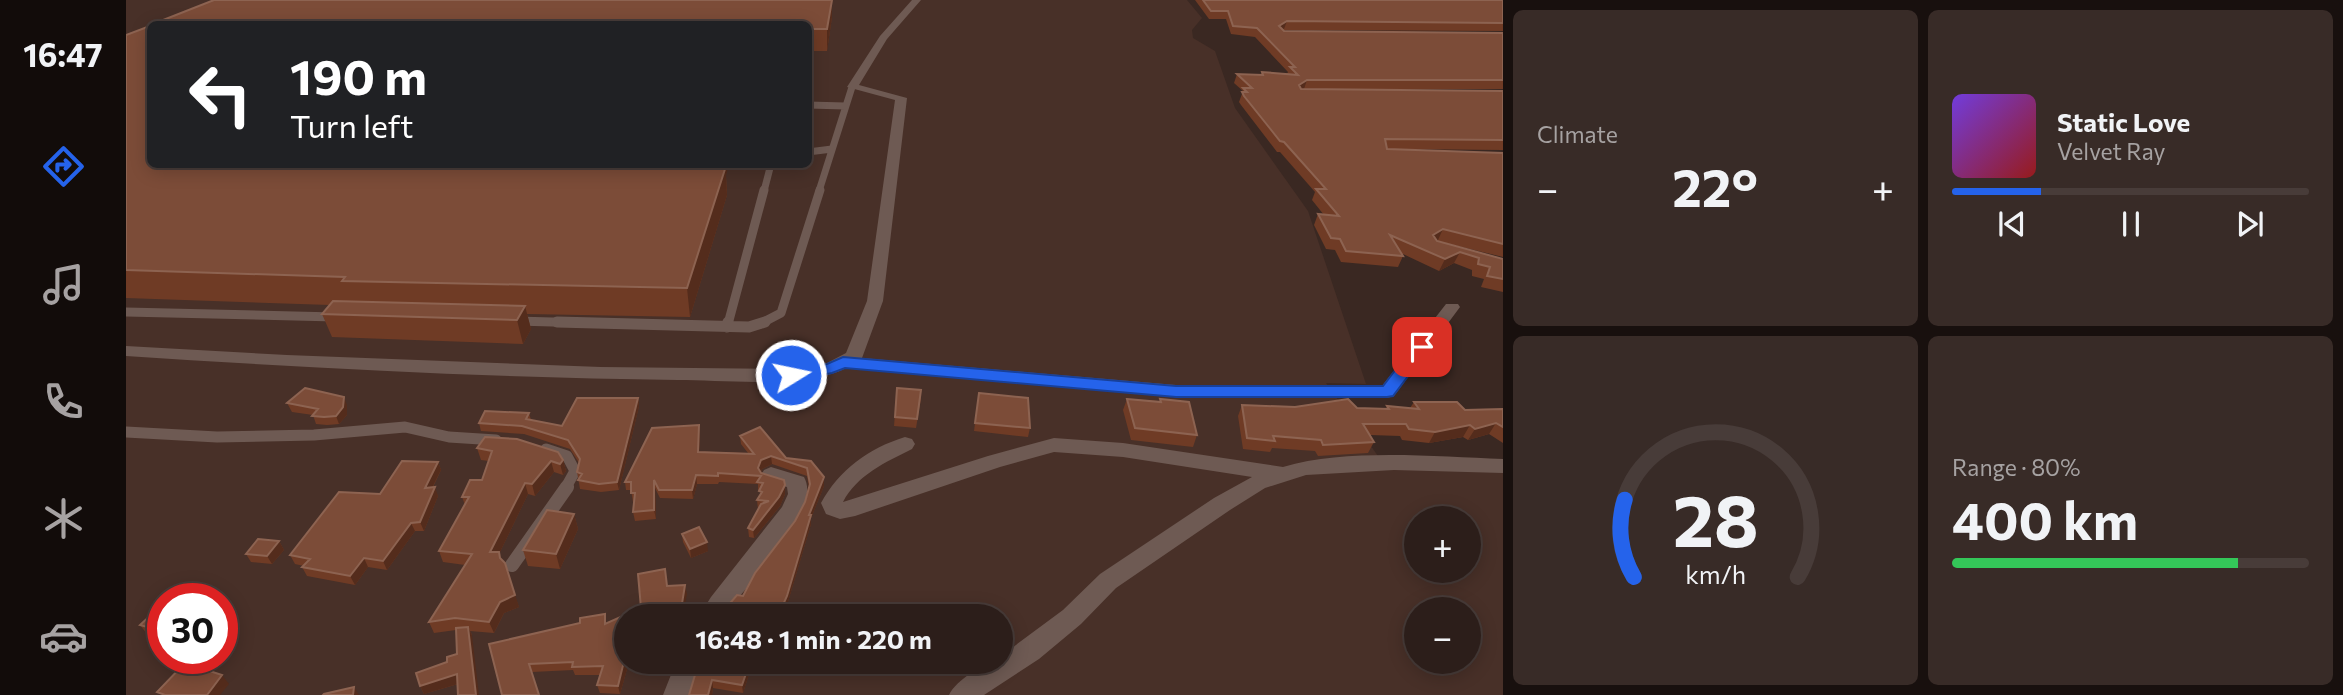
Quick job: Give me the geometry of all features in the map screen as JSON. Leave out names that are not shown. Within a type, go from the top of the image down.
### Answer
[{"type":"street","points":[[126,351],[287,361],[601,373],[791,375],[832,368],[854,356],[875,301],[901,98],[852,87],[883,38],[917,0]]},
{"type":"street","points":[[843,362],[1176,391],[1387,392],[1452,307]]},
{"type":"street","points":[[905,444],[853,474],[840,486],[832,503],[834,508],[840,511],[855,508],[995,461],[1054,445],[1123,450],[1283,475]]},
{"type":"street","points":[[962,695],[1030,651],[1072,617],[1108,581],[1222,504],[1258,484],[1306,468],[1394,463],[1503,466]]},
{"type":"street","points":[[720,604],[789,517],[800,493],[797,482],[771,475]]},
{"type":"street","points":[[671,694],[682,674]]},
{"type":"lane","points":[[503,321],[749,327],[769,321],[781,313],[852,87]]},
{"type":"lane","points":[[812,105],[845,106]]},
{"type":"lane","points":[[812,152],[832,149]]},
{"type":"lane","points":[[727,327],[770,168]]},
{"type":"lane","points":[[126,312],[350,317]]},
{"type":"lane","points":[[126,432],[231,437],[314,435],[405,427],[449,437],[510,441]]},
{"type":"lane","points":[[512,565],[575,471],[567,456],[533,445]]},
{"type":"shaded area","points":[[126,0],[1187,0],[1202,18],[1192,30],[1193,38],[1215,51],[1235,108],[1308,211],[1366,384],[1326,383],[1378,456],[1503,464],[1503,695],[126,695]]},
{"type":"building","points":[[214,0],[832,0],[827,29],[812,29],[812,21],[161,21]]},
{"type":"building","points":[[1203,0],[1503,0],[1503,23],[1287,21],[1279,26],[1284,31],[1503,33],[1503,80],[1307,80],[1299,85],[1301,89],[1503,91],[1503,140],[1385,139],[1387,149],[1503,153],[1503,244],[1443,229],[1433,235],[1437,241],[1503,259],[1503,279],[1487,276],[1490,267],[1478,264],[1479,258],[1460,252],[1445,259],[1390,235],[1403,256],[1346,251],[1340,239],[1331,238],[1318,214],[1339,216],[1316,189],[1326,189],[1284,142],[1280,141],[1244,96],[1242,92],[1247,92],[1243,88],[1252,88],[1237,74],[1263,75],[1262,72],[1298,75],[1290,67],[1295,67],[1257,28],[1233,26],[1228,11],[1211,11]]},
{"type":"building","points":[[147,27],[147,168],[725,169],[687,288],[342,281],[345,277],[126,270],[126,35]]},
{"type":"building","points":[[333,301],[525,306],[517,320],[322,314]]},
{"type":"building","points":[[305,388],[344,397],[343,407],[336,416],[324,417],[312,416],[318,409],[287,403]]},
{"type":"building","points":[[897,388],[921,390],[917,419],[895,417]]},
{"type":"building","points":[[979,393],[1028,398],[1030,428],[975,423]]},
{"type":"building","points":[[577,398],[638,398],[617,482],[599,484],[578,480],[582,474],[577,472],[580,459],[568,440],[522,426],[479,423],[485,411],[529,413],[526,419],[562,426]]},
{"type":"building","points":[[1127,399],[1189,402],[1197,435],[1135,428]]},
{"type":"building","points":[[1348,399],[1357,408],[1389,409],[1387,406],[1419,409],[1414,402],[1457,402],[1465,410],[1503,409],[1503,427],[1496,423],[1475,429],[1470,425],[1435,432],[1409,429],[1406,424],[1363,424],[1374,442],[1323,445],[1321,440],[1273,436],[1275,441],[1247,438],[1242,405],[1295,407]]},
{"type":"building","points":[[699,425],[698,452],[754,454],[740,436],[760,427],[786,458],[811,461],[824,477],[809,515],[783,604],[729,604],[737,595],[743,596],[755,573],[795,521],[805,502],[810,484],[807,468],[771,456],[761,460],[758,468],[761,473],[784,480],[785,485],[753,530],[748,528],[761,504],[769,501],[757,500],[762,492],[759,491],[763,483],[757,482],[761,476],[718,473],[718,476],[696,475],[692,490],[659,490],[654,480],[654,510],[633,512],[635,493],[631,493],[631,482],[625,482],[652,428]]},
{"type":"building","points":[[485,437],[517,439],[558,452],[563,460],[560,464],[551,461],[532,484],[525,483],[490,552],[499,552],[515,595],[500,602],[489,622],[455,618],[429,622],[472,554],[439,551],[469,497],[462,497],[470,480],[482,480],[492,451],[477,448]]},
{"type":"building","points":[[402,461],[438,462],[425,488],[435,487],[420,522],[411,523],[383,561],[364,558],[350,576],[302,567],[310,559],[290,555],[339,492],[380,494]]},
{"type":"building","points":[[547,510],[574,514],[556,554],[523,550]]},
{"type":"building","points":[[699,527],[707,542],[690,549],[682,534]]},
{"type":"building","points":[[258,539],[279,541],[267,556],[246,554]]},
{"type":"building","points":[[665,569],[667,586],[685,585],[682,604],[641,604],[638,574]]},
{"type":"building","points":[[605,614],[605,624],[614,620],[614,674],[621,674],[618,686],[597,685],[603,666],[572,667],[573,662],[529,664],[539,695],[502,695],[489,644],[580,623],[580,618]]},
{"type":"building","points":[[468,627],[476,695],[458,695],[457,674],[420,686],[416,673],[447,662],[447,657],[457,654],[456,628]]},
{"type":"building","points":[[174,674],[222,675],[207,695],[165,695],[157,692]]},
{"type":"building","points":[[746,674],[742,685],[712,680],[708,695],[689,695],[695,675]]},
{"type":"building","points":[[354,687],[353,695],[323,695],[324,694]]},
{"type":"route","points":[[791,375],[832,368],[843,362],[1176,391],[1387,392],[1422,347]]}]
